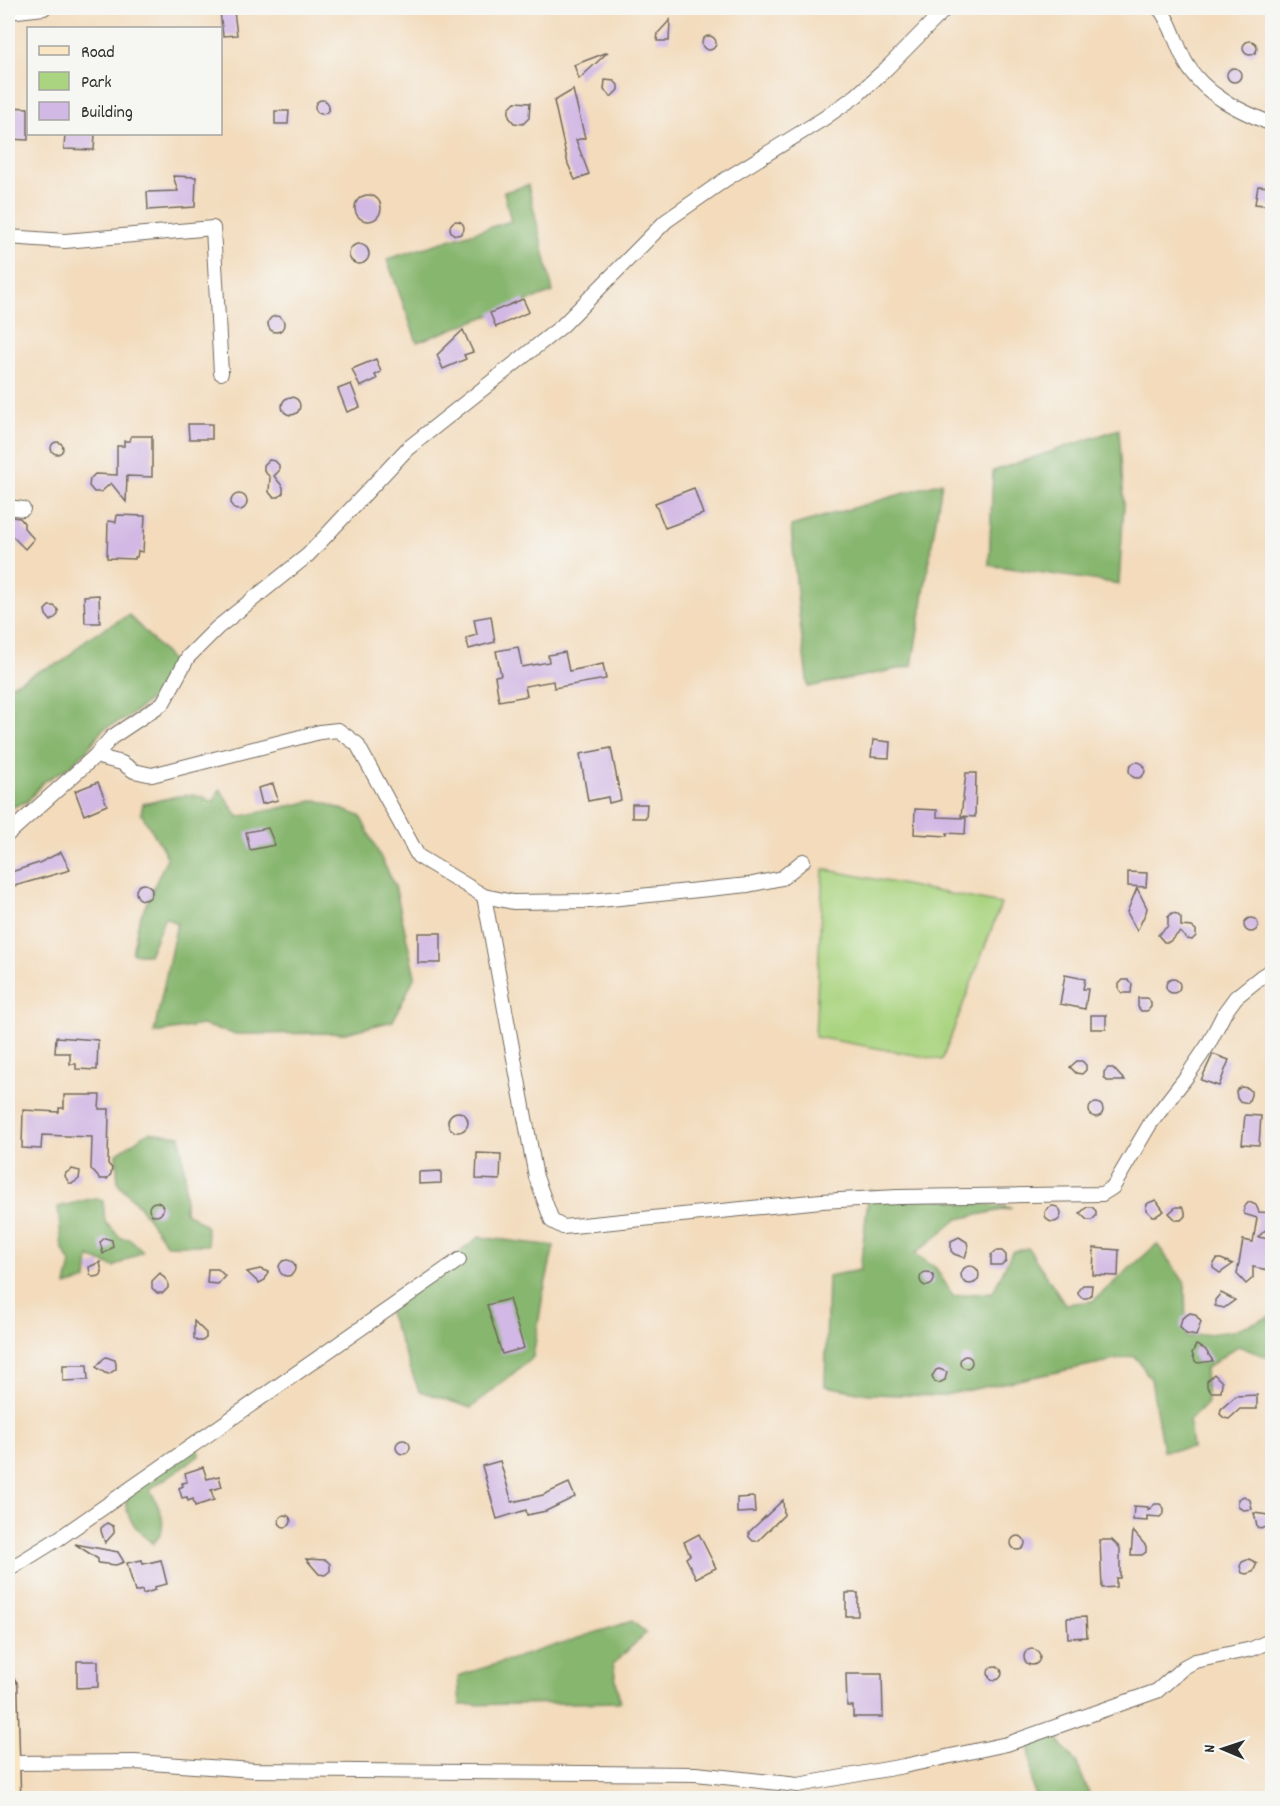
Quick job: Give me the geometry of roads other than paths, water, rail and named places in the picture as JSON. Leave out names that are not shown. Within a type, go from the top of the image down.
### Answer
[{"type":"main road","points":[[8,1686],[11,1798]]},
{"type":"street","points":[[8,12],[44,8]]},
{"type":"street","points":[[8,834],[95,756],[112,737],[163,703],[188,657],[217,627],[308,555],[407,449],[562,326],[666,221],[726,179],[815,125],[856,96],[946,8]]},
{"type":"street","points":[[1159,8],[1186,64],[1202,85],[1227,103],[1272,124]]},
{"type":"street","points":[[8,237],[65,241],[213,228],[221,372]]},
{"type":"street","points":[[8,507],[23,509]]},
{"type":"street","points":[[95,756],[122,763],[134,771],[152,775],[320,732],[338,730],[357,744],[418,856],[484,896],[513,902],[590,901],[748,885],[782,878],[803,861]]},
{"type":"street","points":[[484,896],[536,1177],[552,1221],[563,1227],[821,1201],[898,1197],[1102,1194],[1113,1187],[1150,1124],[1208,1045],[1225,1012],[1236,997],[1272,970]]},
{"type":"street","points":[[8,1570],[58,1539],[459,1260]]},
{"type":"street","points":[[11,1763],[135,1762],[254,1770],[696,1774],[798,1785],[1007,1744],[1157,1691],[1184,1667],[1195,1661],[1252,1649],[1272,1640]]}]
